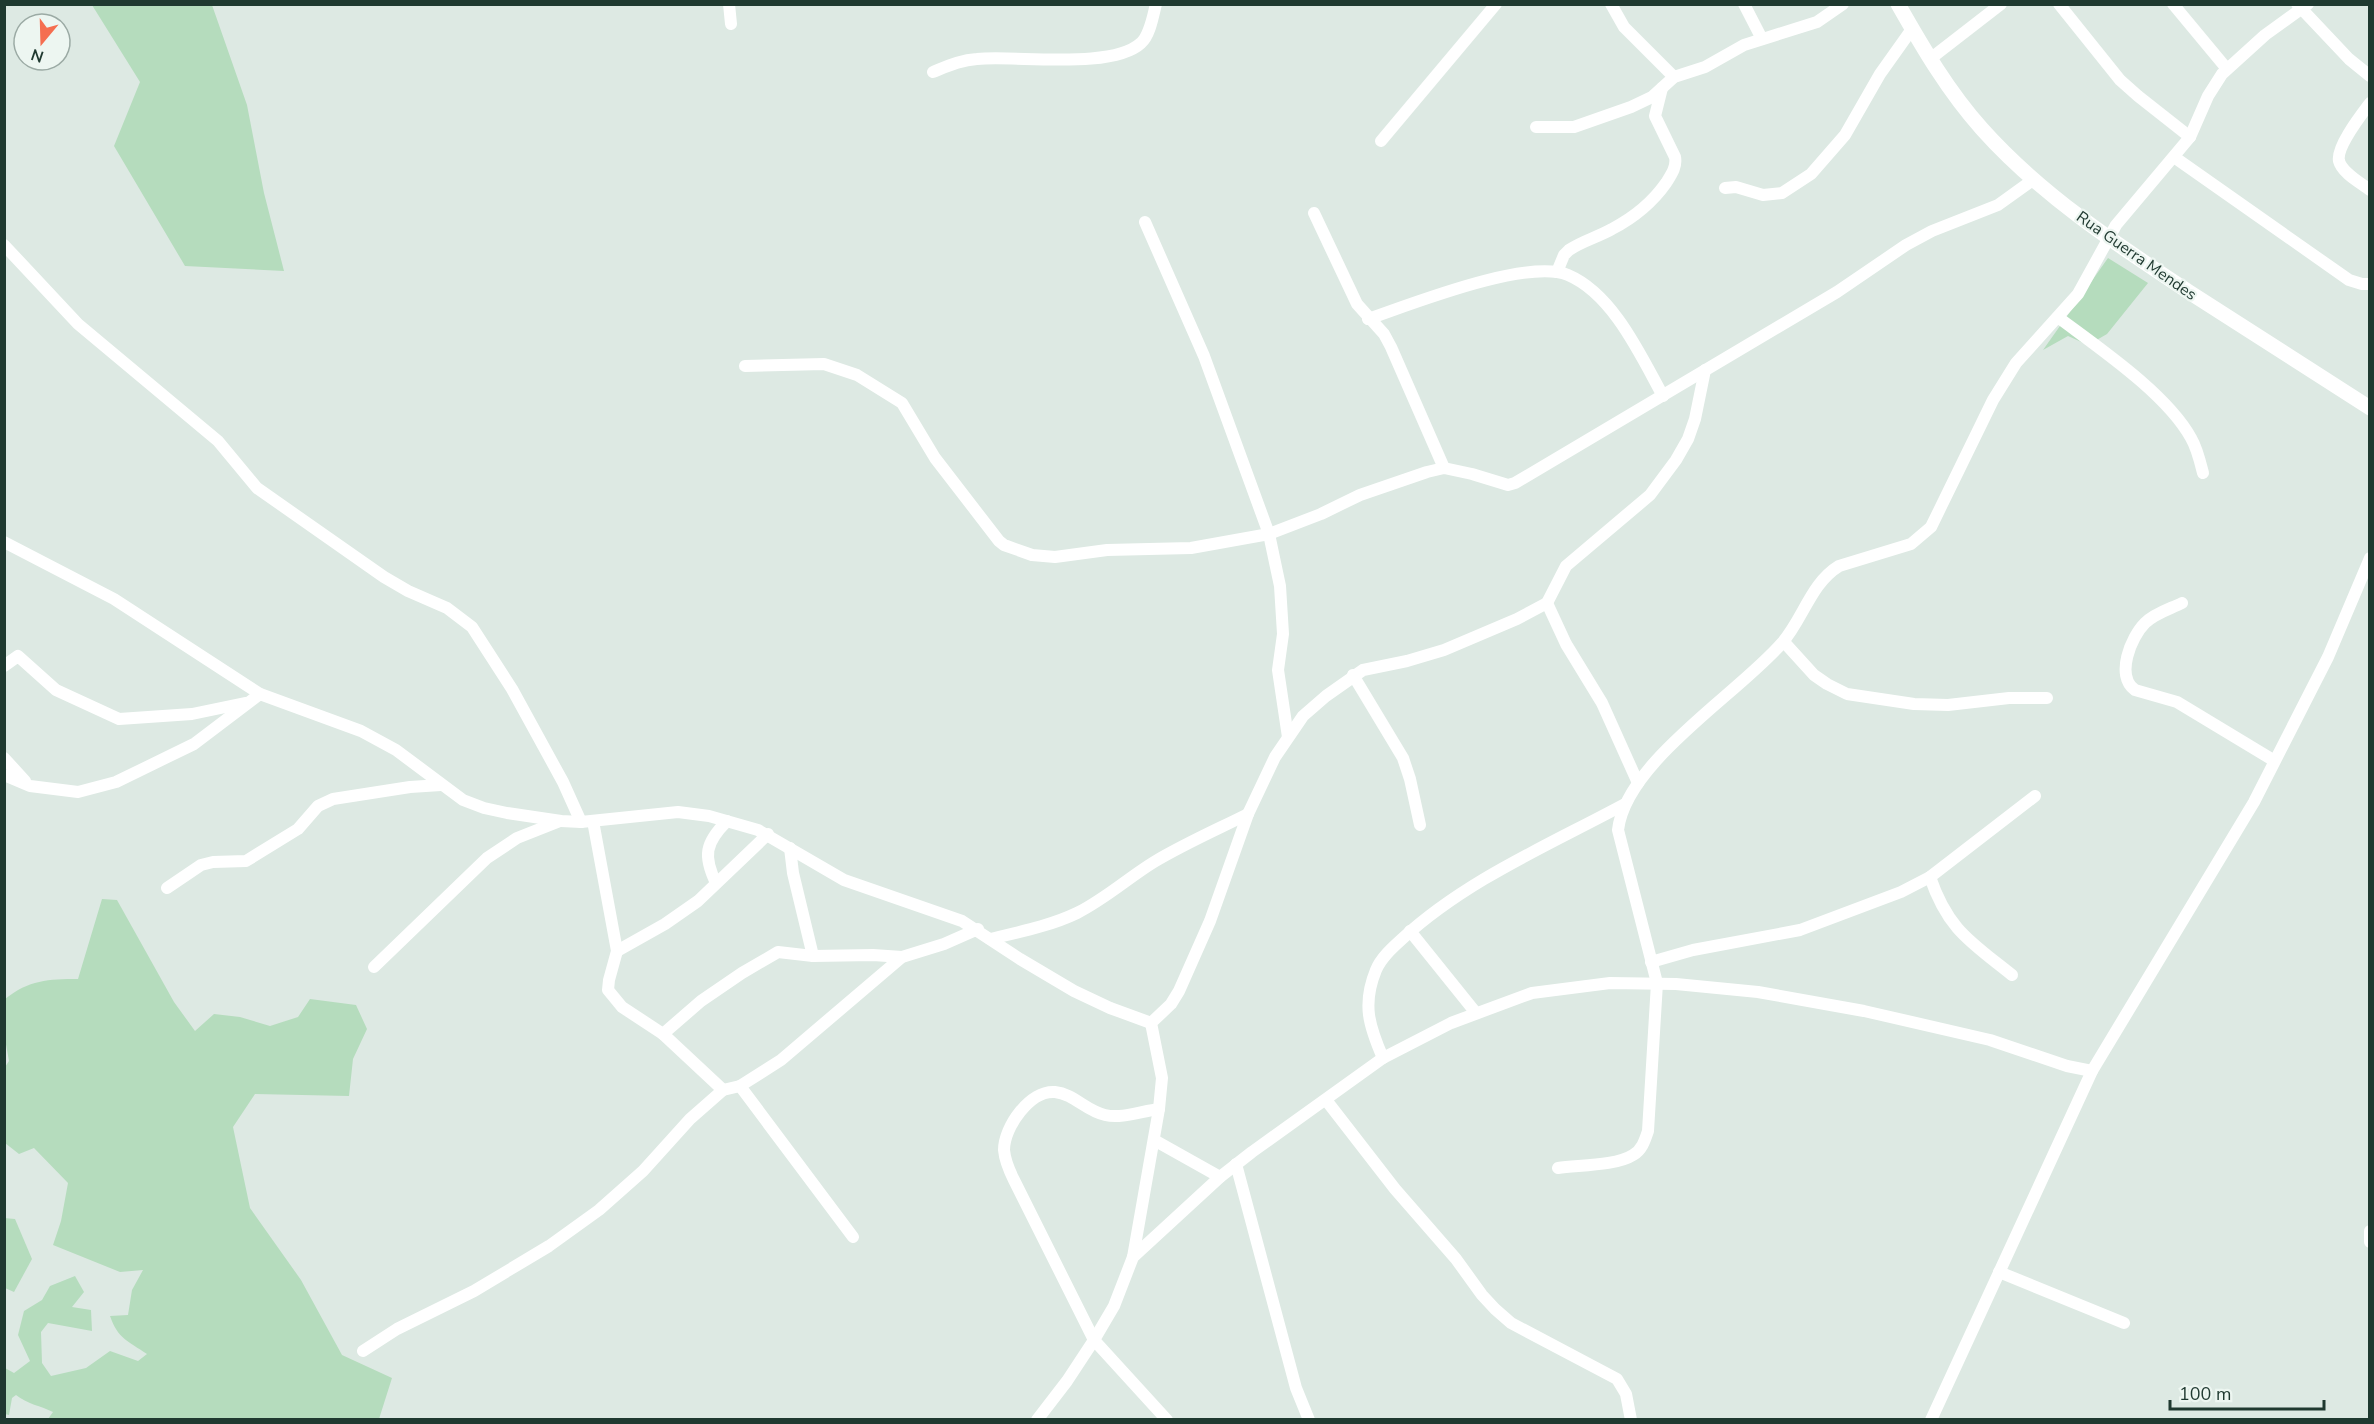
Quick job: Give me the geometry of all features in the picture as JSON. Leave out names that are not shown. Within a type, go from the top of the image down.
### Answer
[{"type":"street","points":[[729,4],[731,24]]},
{"type":"street","points":[[933,72],[955,62],[978,59],[1052,60],[1113,55],[1142,43],[1156,4]]},
{"type":"street","points":[[1381,141],[1496,4]]},
{"type":"street","points":[[1611,4],[1624,27],[1674,77]]},
{"type":"street","points":[[1743,4],[1762,39]]},
{"type":"street","points":[[1536,127],[1562,128],[1586,124],[1646,100],[1674,77],[1705,67],[1744,45],[1817,22],[1844,4]]},
{"type":"street","name":"Rua Guerra Mendes","points":[[1898,4],[1930,59],[1957,99],[1983,131],[2034,179],[2108,239],[2370,408]]},
{"type":"street","points":[[1930,59],[2001,4]]},
{"type":"street","points":[[2059,4],[2120,80],[2190,137]]},
{"type":"street","points":[[2173,4],[2227,69]]},
{"type":"street","points":[[1558,1168],[1623,1160],[1635,1154],[1644,1143],[1648,1131],[1657,983],[1620,846],[1618,830],[1619,817],[1638,783],[1684,732],[1744,681],[1784,642],[1830,571],[1839,566],[1911,544],[1931,526],[1993,400],[2016,363],[2059,318],[2078,294],[2108,239],[2132,203],[2190,137],[2213,87],[2227,69],[2302,6],[2349,59],[2370,76]]},
{"type":"street","points":[[1725,188],[1736,187],[1763,195],[1782,193],[1811,174],[1845,135],[1880,74],[1912,29]]},
{"type":"street","points":[[1557,272],[1564,255],[1569,250],[1612,229],[1646,206],[1669,179],[1676,159],[1655,116],[1662,87]]},
{"type":"street","points":[[2370,103],[2351,130],[2339,158],[2346,171],[2370,190]]},
{"type":"street","points":[[2174,157],[2349,280],[2370,284]]},
{"type":"street","points":[[745,366],[824,364],[857,375],[889,393],[902,403],[935,458],[999,541],[1018,551],[1055,557],[1107,550],[1191,548],[1269,534],[1360,495],[1444,468],[1508,485],[1515,483],[1837,292],[1906,244],[1932,231],[1998,205],[2034,179]]},
{"type":"street","points":[[1314,213],[1357,304],[1384,334],[1391,347],[1444,468]]},
{"type":"street","points":[[1144,222],[1204,356],[1269,534],[1280,586],[1283,634],[1278,670],[1288,737]]},
{"type":"street","points":[[4,245],[78,324],[218,441],[257,488],[384,577],[408,591],[447,608],[472,627],[512,689],[587,821],[617,951],[608,990],[622,1007],[663,1034],[723,1090]]},
{"type":"street","points":[[1368,318],[1486,279],[1525,273],[1557,272],[1581,283],[1603,302],[1633,342],[1663,396]]},
{"type":"street","points":[[2059,318],[2111,357],[2173,412],[2194,444],[2203,472]]},
{"type":"street","points":[[1151,1023],[1171,1004],[1201,944],[1248,814],[1275,757],[1303,716],[1353,675],[1375,666],[1407,662],[1444,650],[1517,619],[1547,603],[1566,566],[1643,501],[1671,467],[1691,429],[1705,370]]},
{"type":"street","points":[[4,542],[114,599],[260,694],[360,731],[396,750],[464,800],[484,808],[561,820],[587,821],[678,812],[727,821],[768,834],[844,880],[948,915],[978,929],[990,939],[1092,1000],[1151,1023]]},
{"type":"street","points":[[1931,1419],[2092,1071],[2254,802],[2328,657],[2370,558]]},
{"type":"street","points":[[1547,603],[1566,644],[1602,703],[1638,783]]},
{"type":"street","points":[[2182,603],[2156,615],[2144,624],[2136,636],[2126,663],[2125,676],[2129,686],[2135,690],[2177,702],[2274,760]]},
{"type":"street","points":[[1784,642],[1814,675],[1847,694],[1914,704],[1948,705],[2008,698],[2047,698]]},
{"type":"street","points":[[4,666],[18,656],[56,690],[119,719],[192,714],[249,702]]},
{"type":"street","points":[[1353,675],[1403,758],[1410,778],[1420,825]]},
{"type":"street","points":[[4,774],[30,786],[78,792],[116,782],[194,744],[260,694]]},
{"type":"street","points":[[4,758],[30,786]]},
{"type":"street","points":[[167,888],[201,865],[213,862],[246,861],[298,829],[322,803],[410,787],[441,785]]},
{"type":"street","points":[[1651,962],[1693,950],[1800,930],[1901,892],[1930,877],[2035,796]]},
{"type":"street","points":[[1383,1058],[1371,1030],[1368,1016],[1370,993],[1380,961],[1410,931],[1458,894],[1625,804]]},
{"type":"street","points":[[990,939],[1040,927],[1076,914],[1179,847],[1248,814]]},
{"type":"street","points":[[375,967],[487,858],[517,838],[561,820]]},
{"type":"street","points":[[716,883],[708,867],[707,855],[715,832],[727,821]]},
{"type":"street","points":[[617,951],[665,924],[698,901],[768,834]]},
{"type":"street","points":[[790,848],[793,873],[813,956]]},
{"type":"street","points":[[1930,877],[1943,909],[1960,933],[2012,975]]},
{"type":"street","points":[[663,1034],[701,1001],[778,952],[813,956],[902,957],[944,944],[978,929]]},
{"type":"street","points":[[1410,931],[1476,1013]]},
{"type":"street","points":[[363,1351],[397,1329],[474,1291],[549,1246],[600,1210],[648,1166],[690,1119],[723,1090],[740,1086],[781,1060],[902,957]]},
{"type":"street","points":[[1133,1257],[1236,1164],[1383,1058],[1476,1013],[1532,993],[1610,983],[1657,983],[1758,992],[1864,1011],[1990,1040],[2067,1066],[2092,1071]]},
{"type":"street","points":[[1037,1419],[1067,1381],[1094,1340],[1114,1306],[1133,1257],[1160,1108],[1162,1078],[1151,1023]]},
{"type":"street","points":[[740,1086],[763,1113],[853,1237]]},
{"type":"street","points":[[1160,1108],[1117,1116],[1106,1115],[1097,1113],[1068,1095],[1053,1092],[1044,1094],[1029,1103],[1015,1120],[1004,1147],[1005,1161],[1094,1340],[1167,1419]]},
{"type":"street","points":[[1326,1100],[1388,1180],[1456,1259],[1488,1302],[1511,1323],[1617,1379],[1626,1394],[1631,1419]]},
{"type":"street","points":[[1154,1140],[1220,1177]]},
{"type":"street","points":[[1236,1164],[1296,1388],[1309,1419]]},
{"type":"street","points":[[2370,1231],[2370,1242]]},
{"type":"street","points":[[1999,1272],[2124,1323]]},
{"type":"green space","points":[[92,5],[212,5],[247,105],[264,193],[284,271],[185,266],[114,146],[140,82]]},
{"type":"green space","points":[[2108,258],[2148,283],[2107,334],[2088,345],[2068,336],[2043,350]]},
{"type":"green space","points":[[102,899],[117,900],[174,1002],[195,1031],[214,1014],[240,1017],[270,1026],[298,1017],[310,999],[356,1005],[367,1029],[353,1059],[349,1096],[255,1094],[233,1127],[250,1208],[301,1280],[342,1355],[392,1378],[379,1419],[48,1419],[53,1412],[29,1403],[16,1395],[12,1398],[9,1415],[5,1414],[5,1368],[14,1373],[30,1361],[18,1335],[24,1311],[42,1300],[50,1286],[75,1276],[84,1292],[72,1307],[91,1310],[92,1331],[48,1323],[41,1332],[42,1363],[51,1376],[86,1368],[110,1351],[138,1361],[147,1354],[120,1335],[110,1316],[128,1315],[132,1290],[143,1270],[120,1272],[53,1245],[61,1221],[68,1183],[34,1148],[19,1154],[5,1143],[5,1067],[9,1061],[5,1039],[5,999],[31,984],[57,979],[78,979]]},
{"type":"green space","points":[[4,1218],[15,1219],[32,1259],[14,1292],[5,1288]]}]
